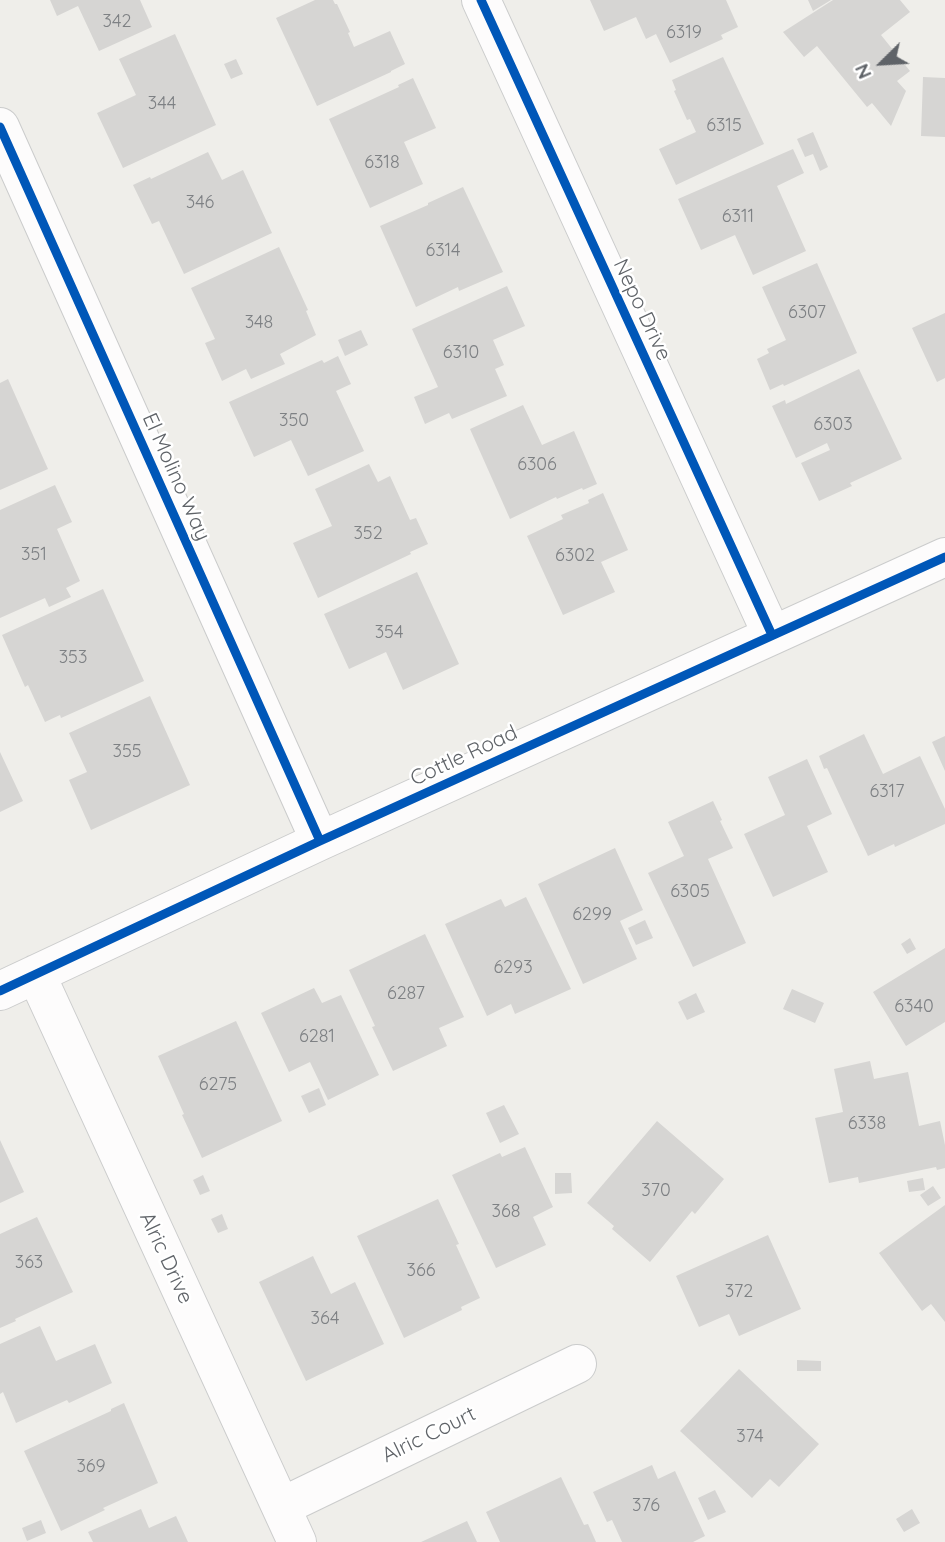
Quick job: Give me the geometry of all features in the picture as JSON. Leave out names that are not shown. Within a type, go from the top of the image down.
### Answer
[{"type":"street","name":"Nepo Drive","points":[[481,0],[772,635]]},
{"type":"street","name":"El Molino Way","points":[[0,127],[320,841]]},
{"type":"street","name":"Cottle Road","points":[[0,991],[320,841],[945,557]]},
{"type":"street","name":"Alric Drive","points":[[36,975],[297,1542]]},
{"type":"street","name":"Alric Court","points":[[281,1507],[577,1364]]},
{"type":"building","points":[[50,0],[140,0],[152,27],[99,51],[78,6],[57,16]]},
{"type":"building","points":[[315,0],[333,0],[337,4],[354,47],[390,31],[405,64],[317,106],[276,18]]},
{"type":"building","points":[[590,0],[726,0],[738,27],[721,35],[723,39],[670,63],[656,34],[646,39],[636,17],[604,31]]},
{"type":"building","points":[[808,0],[831,0],[813,11]]},
{"type":"building","points":[[833,0],[900,0],[910,12],[881,35],[910,71],[897,81],[906,91],[891,126],[872,103],[867,107],[817,46],[804,57],[783,32]]},
{"type":"building","points":[[175,34],[216,125],[123,168],[97,113],[136,95],[119,59]]},
{"type":"building","points":[[723,57],[764,144],[676,185],[659,149],[696,132],[690,119],[687,120],[672,80]]},
{"type":"building","points":[[236,59],[243,74],[231,79],[224,64]]},
{"type":"building","points":[[923,77],[945,78],[945,137],[921,136]]},
{"type":"building","points":[[413,78],[436,128],[404,142],[423,184],[370,208],[329,119]]},
{"type":"building","points":[[813,132],[828,167],[820,171],[813,154],[805,157],[797,139]]},
{"type":"building","points":[[793,149],[804,173],[777,186],[806,251],[753,275],[735,235],[701,250],[678,199]]},
{"type":"building","points":[[208,152],[222,180],[243,170],[272,233],[184,274],[159,221],[152,224],[133,185]]},
{"type":"building","points":[[463,187],[503,272],[459,291],[458,287],[416,307],[380,226]]},
{"type":"building","points":[[279,247],[308,310],[306,311],[316,335],[280,354],[285,364],[251,379],[246,369],[222,381],[205,343],[215,339],[191,288]]},
{"type":"building","points":[[817,263],[857,353],[770,390],[757,359],[769,353],[767,349],[786,340],[762,287]]},
{"type":"building","points":[[507,286],[525,326],[493,340],[504,365],[495,369],[507,396],[452,419],[449,413],[425,424],[414,397],[438,387],[412,329]]},
{"type":"building","points":[[945,313],[945,378],[937,382],[912,328]]},
{"type":"building","points":[[361,330],[368,345],[345,356],[338,340]]},
{"type":"building","points":[[338,356],[351,384],[336,391],[364,451],[308,476],[291,440],[254,457],[229,402],[322,360],[324,363]]},
{"type":"building","points":[[859,369],[902,459],[819,501],[801,463],[830,450],[827,443],[796,458],[772,406],[785,400],[786,404]]},
{"type":"building","points":[[8,379],[48,469],[0,490],[0,383]]},
{"type":"building","points":[[523,405],[542,445],[574,431],[597,484],[557,499],[556,497],[510,519],[470,429]]},
{"type":"building","points":[[369,464],[378,482],[390,476],[410,520],[416,518],[428,544],[318,598],[293,543],[332,526],[315,489]]},
{"type":"building","points":[[55,485],[72,522],[57,529],[80,581],[66,588],[71,597],[49,607],[45,598],[0,618],[0,510]]},
{"type":"building","points":[[603,493],[628,550],[601,562],[615,592],[563,615],[527,536],[563,519],[561,515],[589,503],[588,500]]},
{"type":"building","points":[[417,572],[459,664],[403,690],[386,652],[349,669],[324,614]]},
{"type":"building","points":[[103,589],[144,681],[61,718],[60,715],[45,722],[28,685],[25,687],[2,635]]},
{"type":"building","points":[[150,696],[190,785],[91,830],[69,780],[87,772],[69,733]]},
{"type":"building","points":[[864,734],[883,774],[920,756],[945,809],[945,824],[868,856],[819,756]]},
{"type":"building","points":[[945,736],[945,771],[932,742]]},
{"type":"building","points":[[0,752],[23,801],[0,812]]},
{"type":"building","points":[[807,759],[832,814],[807,826],[828,872],[773,897],[744,834],[785,815],[768,777]]},
{"type":"building","points":[[713,801],[733,848],[708,859],[746,943],[693,967],[648,873],[684,856],[668,822]]},
{"type":"building","points":[[615,848],[643,910],[620,921],[637,959],[583,984],[538,884]]},
{"type":"building","points":[[526,897],[571,989],[515,1014],[511,1004],[487,1016],[445,924],[501,899],[505,907]]},
{"type":"building","points":[[645,920],[653,938],[636,945],[628,928]]},
{"type":"building","points":[[425,934],[464,1017],[439,1028],[447,1046],[393,1071],[349,970]]},
{"type":"building","points":[[910,938],[916,949],[907,954],[901,944]]},
{"type":"building","points":[[945,948],[945,1022],[906,1046],[873,992]]},
{"type":"building","points":[[314,988],[322,1003],[341,995],[379,1075],[328,1100],[310,1062],[289,1072],[261,1013]]},
{"type":"building","points":[[792,989],[824,1003],[815,1023],[783,1009]]},
{"type":"building","points":[[696,993],[705,1012],[687,1020],[678,1002]]},
{"type":"building","points":[[236,1021],[282,1121],[202,1158],[158,1056]]},
{"type":"building","points":[[870,1061],[874,1079],[908,1072],[919,1126],[940,1121],[945,1145],[945,1168],[937,1170],[936,1167],[859,1183],[858,1177],[829,1183],[815,1118],[843,1112],[834,1069]]},
{"type":"building","points":[[319,1088],[326,1105],[309,1113],[301,1096]]},
{"type":"building","points":[[504,1105],[519,1134],[500,1143],[486,1113]]},
{"type":"building","points":[[657,1121],[724,1179],[695,1214],[692,1211],[650,1262],[587,1203]]},
{"type":"building","points":[[0,1140],[24,1192],[0,1203]]},
{"type":"building","points":[[525,1147],[553,1207],[533,1217],[546,1245],[496,1268],[452,1175],[500,1153],[502,1157]]},
{"type":"building","points":[[555,1173],[571,1173],[572,1193],[555,1194]]},
{"type":"building","points":[[203,1175],[210,1191],[200,1195],[193,1180]]},
{"type":"building","points":[[923,1178],[925,1190],[909,1192],[907,1181]]},
{"type":"building","points":[[933,1186],[941,1198],[928,1206],[920,1195]]},
{"type":"building","points":[[438,1199],[480,1298],[461,1307],[462,1310],[404,1338],[357,1236]]},
{"type":"building","points":[[945,1205],[945,1322],[931,1304],[922,1311],[879,1253]]},
{"type":"building","points":[[222,1214],[228,1229],[218,1233],[211,1219]]},
{"type":"building","points":[[37,1217],[73,1292],[0,1328],[0,1234]]},
{"type":"building","points":[[768,1235],[801,1309],[739,1336],[729,1314],[699,1327],[676,1276]]},
{"type":"building","points":[[313,1256],[331,1294],[355,1282],[384,1344],[306,1381],[259,1282]]},
{"type":"building","points":[[40,1326],[56,1361],[95,1344],[112,1383],[16,1423],[3,1392],[0,1394],[0,1344]]},
{"type":"building","points":[[797,1360],[821,1361],[821,1371],[797,1371]]},
{"type":"building","points":[[739,1369],[819,1444],[779,1487],[770,1479],[752,1498],[680,1431]]},
{"type":"building","points":[[124,1403],[158,1483],[61,1531],[24,1451]]},
{"type":"building","points":[[652,1465],[658,1479],[675,1471],[705,1536],[693,1542],[622,1542],[612,1520],[607,1522],[593,1492]]},
{"type":"building","points":[[561,1477],[584,1525],[588,1524],[596,1542],[500,1542],[486,1512]]},
{"type":"building","points":[[715,1490],[726,1512],[708,1520],[698,1498]]},
{"type":"building","points":[[141,1509],[149,1528],[176,1516],[188,1542],[93,1542],[88,1532]]},
{"type":"building","points":[[912,1509],[920,1523],[904,1532],[896,1519]]},
{"type":"building","points":[[41,1520],[46,1533],[27,1541],[22,1528]]},
{"type":"building","points":[[467,1521],[477,1542],[421,1542]]},
{"type":"cycle path","points":[[481,0],[772,635]]},
{"type":"cycle path","points":[[0,127],[320,841]]},
{"type":"cycle path","points":[[0,991],[320,841],[945,557]]}]
